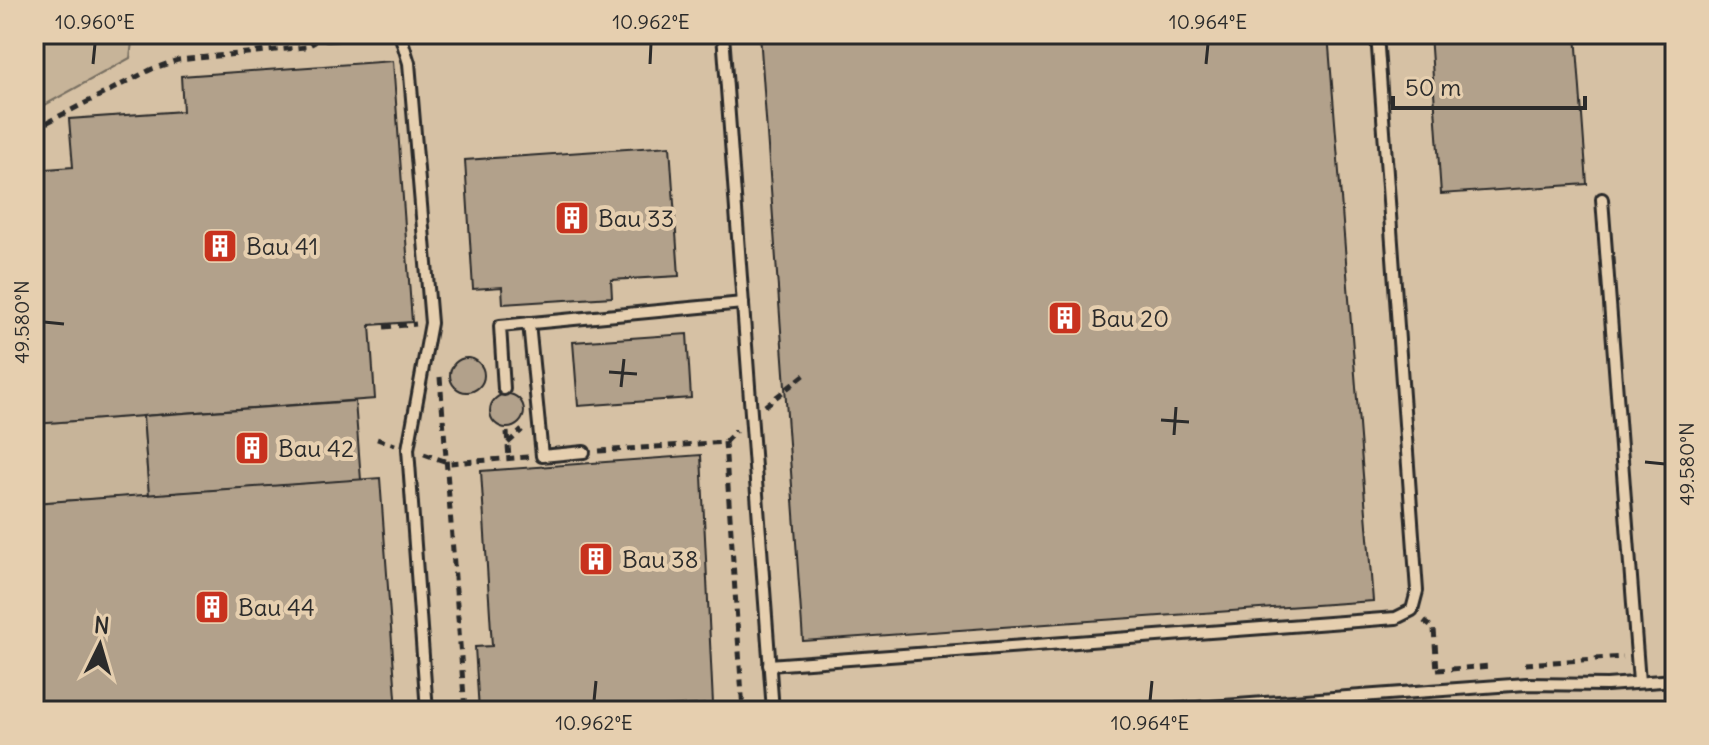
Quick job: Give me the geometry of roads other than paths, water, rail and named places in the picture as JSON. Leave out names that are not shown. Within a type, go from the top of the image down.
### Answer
[{"type":"lane","points":[[328,34],[339,34]]},
{"type":"lane","points":[[400,34],[409,63],[431,323],[408,449],[427,711]]},
{"type":"lane","points":[[723,34],[773,711]]},
{"type":"lane","points":[[769,665],[1396,618],[1412,610],[1417,591],[1377,34]]},
{"type":"lane","points":[[1602,199],[1639,682]]},
{"type":"lane","points":[[504,389],[500,326],[743,303]]},
{"type":"lane","points":[[529,323],[542,456],[584,452]]},
{"type":"lane","points":[[1156,711],[1526,684],[1607,685],[1675,680]]},
{"type":"place","name":"Bau 33","points":[[572,218]]},
{"type":"place","name":"Bau 41","points":[[220,246]]},
{"type":"place","name":"Bau 20","points":[[1065,318]]},
{"type":"place","name":"Bau 42","points":[[252,448]]},
{"type":"place","name":"Bau 38","points":[[596,559]]},
{"type":"place","name":"Bau 44","points":[[212,607]]}]
